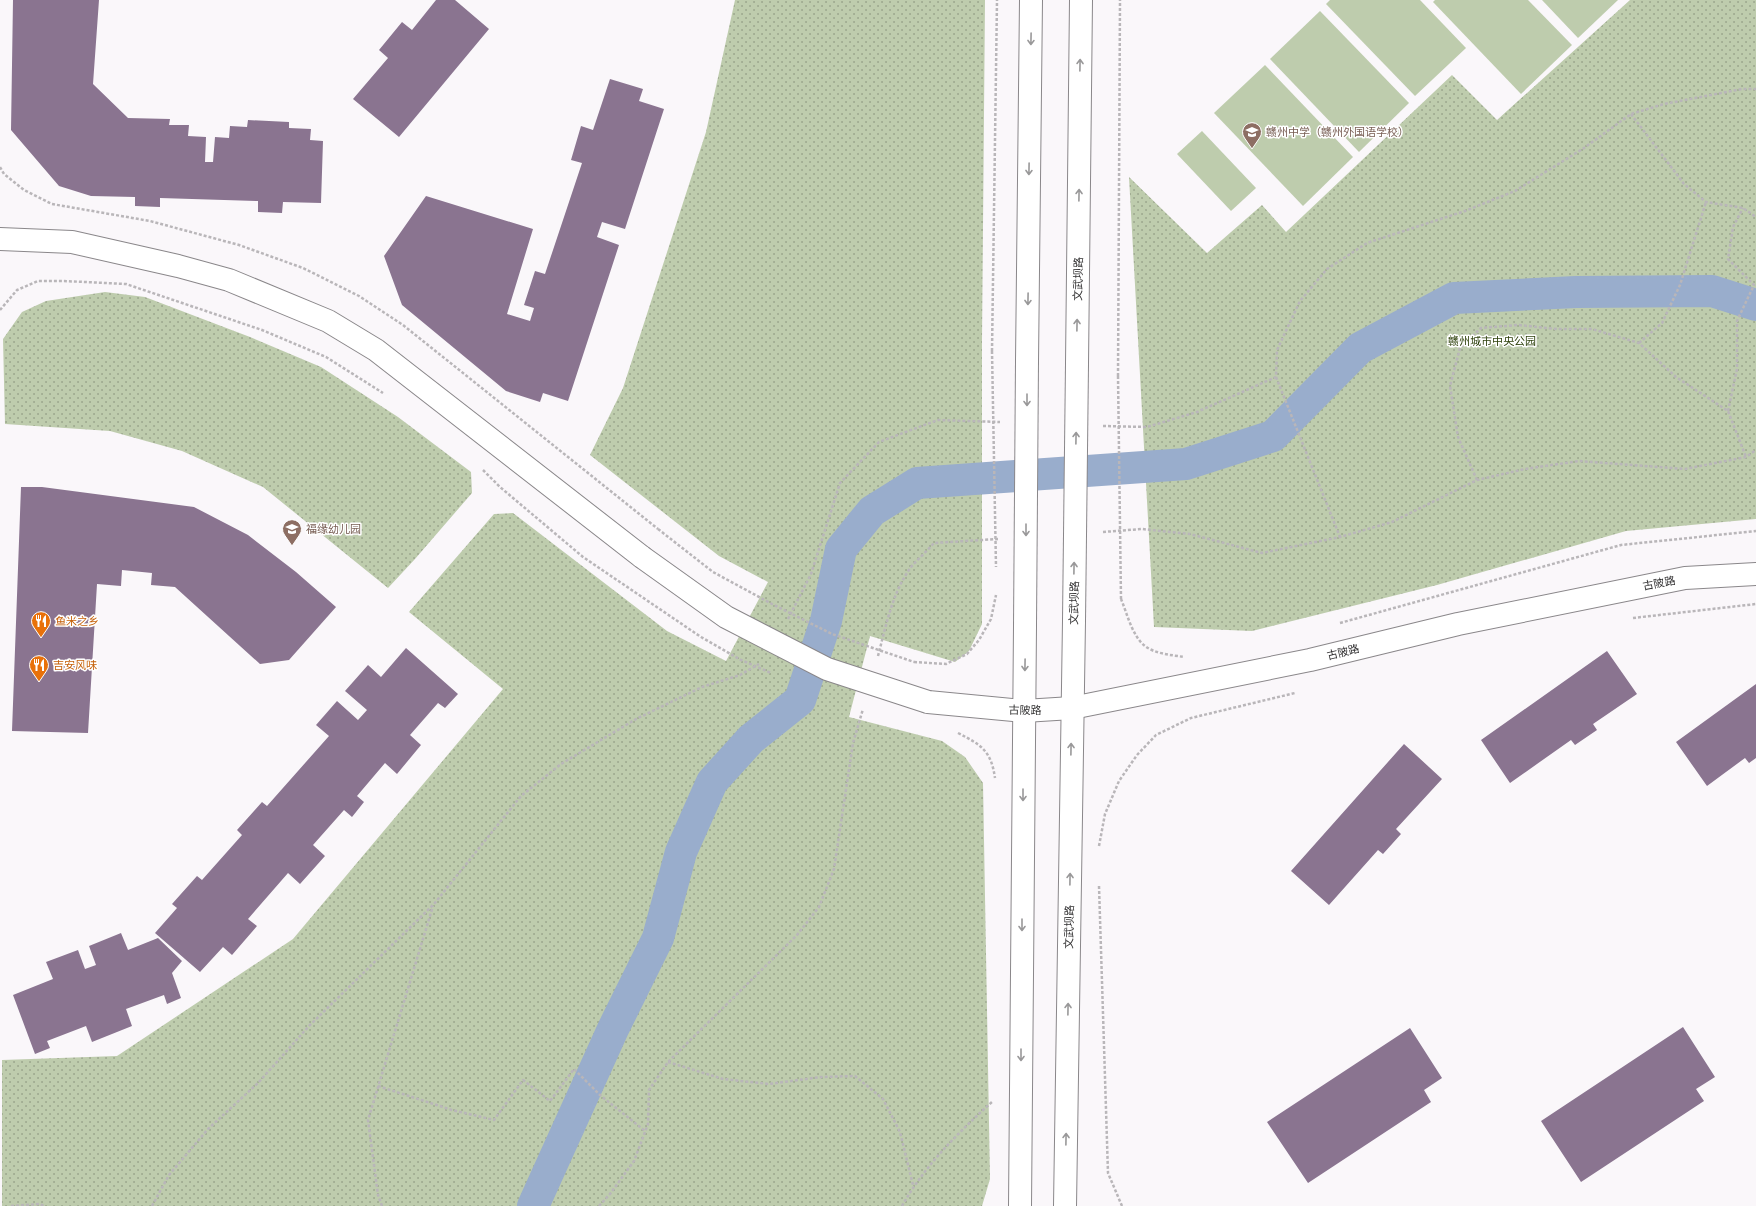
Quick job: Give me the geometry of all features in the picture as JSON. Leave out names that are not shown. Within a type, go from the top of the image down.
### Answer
[{"type":"main road","points":[[1020,1206],[1031,0]]},
{"type":"main road","name":"文武坝路","points":[[1065,1206],[1074,621],[1081,0]]},
{"type":"main road","name":"古陂路","points":[[0,239],[72,242],[178,266],[229,280],[328,321],[376,350],[642,557],[726,617],[827,669],[928,702],[1024,711],[1072,708],[1310,660],[1458,624],[1685,578],[1756,574]]},
{"type":"main road","points":[[1065,1173],[1073,1206]]},
{"type":"path","points":[[996,570],[992,351],[997,0]]},
{"type":"path","points":[[1120,0],[1118,376],[1121,599],[1136,636],[1145,646],[1161,653],[1184,657]]},
{"type":"path","points":[[1340,537],[1276,377],[1277,350],[1300,301],[1327,268],[1368,243],[1464,211],[1515,192],[1584,148],[1631,114],[1664,104],[1742,89],[1756,90]]},
{"type":"path","points":[[1631,114],[1684,184],[1706,202],[1743,208],[1756,217]]},
{"type":"path","points":[[1639,343],[1662,323],[1680,285],[1692,252],[1706,202]]},
{"type":"path","points":[[1743,208],[1733,227],[1728,259],[1754,285],[1737,321],[1737,369],[1728,411],[1746,457]]},
{"type":"path","points":[[0,310],[17,290],[38,281],[126,284],[262,330],[326,357],[385,394]]},
{"type":"path","points":[[1477,480],[1458,437],[1450,386],[1460,348],[1481,328],[1518,325],[1557,329],[1592,329],[1639,343],[1676,377],[1728,411]]},
{"type":"path","points":[[1101,426],[1147,427],[1197,412],[1276,377]]},
{"type":"path","points":[[787,620],[811,574],[840,484],[879,442],[938,420],[1008,423]]},
{"type":"path","points":[[481,468],[500,487],[583,557],[701,637],[741,660],[774,674]]},
{"type":"path","points":[[658,529],[713,572],[772,604],[832,634],[914,662],[946,664],[966,654],[979,640],[991,620],[997,594]]},
{"type":"path","points":[[1335,624],[1621,545],[1756,531]]},
{"type":"path","points":[[1629,619],[1756,604]]},
{"type":"path","points":[[152,1206],[169,1175],[208,1129],[258,1083],[309,1026],[434,904],[521,796],[561,764],[636,719],[702,687],[740,675],[760,664]]},
{"type":"path","points":[[1098,852],[1105,814],[1119,780],[1137,755],[1156,735],[1191,718],[1298,692]]},
{"type":"path","points":[[858,705],[865,707]]},
{"type":"path","points":[[953,731],[978,744],[987,754],[993,765],[995,780]]},
{"type":"path","points":[[1099,884],[1108,1173],[1122,1206]]},
{"type":"path","points":[[382,1206],[378,1195],[368,1120],[434,904]]},
{"type":"path","points":[[668,1062],[723,1078],[769,1084],[821,1077],[855,1076],[884,1099],[900,1132],[913,1186]]},
{"type":"path","points":[[378,1086],[452,1110],[494,1120],[523,1080],[550,1101],[574,1069],[600,1095],[645,1131]]},
{"type":"path","points":[[902,1206],[913,1186],[958,1133],[996,1098],[996,1105]]},
{"type":"path","points":[[12,1206],[40,1204],[44,1206]]},
{"type":"green space","points":[[735,0],[985,0],[982,341],[982,624],[969,651],[955,662],[870,636],[849,717],[942,741],[965,757],[983,783],[990,1179],[982,1206],[2,1206],[2,1060],[117,1056],[293,939],[503,689],[409,612],[494,514],[513,513],[667,631],[726,661],[768,582],[719,556],[590,455],[623,388],[706,132]]},
{"type":"green space","points":[[1330,0],[1420,0],[1466,48],[1415,96],[1326,4]]},
{"type":"green space","points":[[1435,0],[1528,0],[1572,45],[1521,94],[1433,2]]},
{"type":"green space","points":[[1542,0],[1618,0],[1578,38]]},
{"type":"green space","name":"赣州城市中央公园","points":[[1630,0],[1756,0],[1756,519],[1626,531],[1437,585],[1252,631],[1154,627],[1129,177],[1207,253],[1262,205],[1286,232],[1452,75],[1497,120]]},
{"type":"green space","points":[[1320,11],[1409,103],[1359,152],[1270,59]]},
{"type":"green space","points":[[1265,65],[1353,157],[1303,206],[1214,113]]},
{"type":"green space","points":[[1202,131],[1256,188],[1231,211],[1177,154]]},
{"type":"green space","points":[[105,292],[145,297],[250,337],[321,367],[398,417],[471,472],[472,493],[388,588],[263,487],[182,451],[110,431],[5,424],[3,339],[22,312],[46,301]]},
{"type":"building","points":[[13,0],[99,0],[93,84],[128,118],[170,119],[169,125],[189,125],[188,136],[206,137],[205,162],[213,162],[215,137],[229,138],[230,126],[247,127],[248,120],[289,122],[289,128],[311,129],[310,140],[323,141],[321,203],[283,202],[282,213],[258,212],[258,201],[160,198],[160,207],[135,206],[135,197],[91,196],[59,186],[11,130]]},
{"type":"building","points":[[436,0],[455,0],[489,29],[399,137],[353,99],[388,58],[379,50],[402,22],[412,30]]},
{"type":"building","points":[[610,79],[643,89],[639,101],[664,109],[625,229],[602,222],[597,237],[619,245],[568,401],[543,393],[540,402],[506,391],[402,305],[384,256],[426,196],[533,229],[507,314],[530,321],[534,308],[524,305],[535,271],[545,274],[582,163],[571,160],[581,126],[593,130]]},
{"type":"building","points":[[21,487],[42,487],[194,507],[248,535],[296,572],[336,607],[289,660],[260,664],[175,587],[151,585],[152,573],[122,570],[121,586],[97,584],[88,733],[12,731]]},
{"type":"building","points":[[406,648],[458,694],[445,708],[438,703],[410,735],[421,745],[397,774],[385,763],[357,796],[364,802],[352,817],[344,810],[313,845],[325,856],[300,884],[288,873],[248,919],[257,926],[232,955],[223,947],[200,972],[155,933],[177,908],[172,904],[197,876],[202,880],[242,835],[237,830],[262,802],[267,806],[329,736],[316,725],[337,701],[358,720],[367,710],[345,691],[368,665],[381,677]]},
{"type":"building","points":[[1607,651],[1637,694],[1593,724],[1597,730],[1575,745],[1571,740],[1510,783],[1481,740]]},
{"type":"building","points":[[1756,684],[1756,758],[1749,763],[1745,758],[1707,786],[1676,742]]},
{"type":"building","points":[[1404,744],[1442,779],[1396,829],[1401,834],[1383,854],[1378,850],[1329,905],[1291,871]]},
{"type":"building","points":[[121,933],[128,950],[158,938],[182,961],[172,973],[181,998],[167,1004],[164,995],[126,1009],[132,1026],[92,1042],[86,1026],[47,1041],[50,1048],[35,1054],[13,995],[53,979],[46,962],[78,950],[85,969],[96,965],[89,946]]},
{"type":"building","points":[[1683,1027],[1715,1077],[1696,1089],[1704,1101],[1581,1182],[1541,1121]]},
{"type":"building","points":[[1410,1028],[1442,1078],[1424,1090],[1431,1102],[1308,1183],[1267,1122]]},
{"type":"waterway","points":[[533,1206],[613,1029],[658,938],[681,852],[712,782],[751,739],[800,700],[826,621],[841,549],[872,511],[917,483],[1186,464],[1273,436],[1360,348],[1454,298],[1576,292],[1712,291],[1756,305]]},
{"type":"place","name":"赣州中学（赣州外国语学校）","points":[[1252,149]]},
{"type":"place","name":"福缘幼儿园","points":[[292,546]]},
{"type":"place","name":"鱼米之乡","points":[[41,638]]},
{"type":"place","name":"吉安风味","points":[[39,682]]}]
